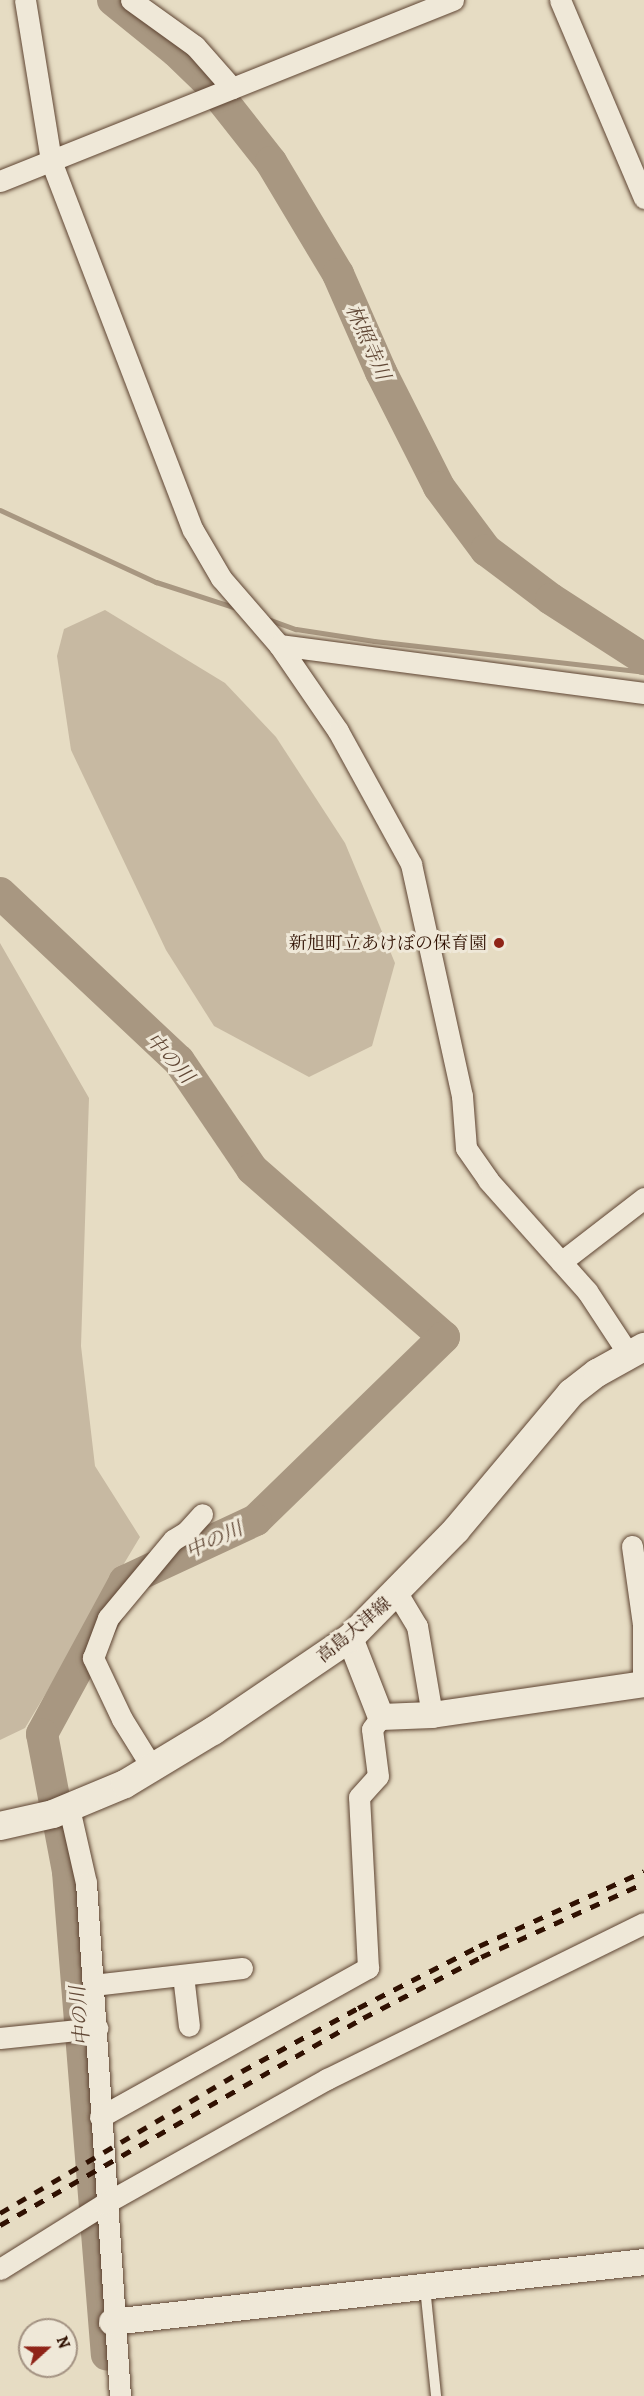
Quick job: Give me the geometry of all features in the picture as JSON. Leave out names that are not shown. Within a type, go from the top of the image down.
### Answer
[{"type":"main road","name":"高島大津線","points":[[0,1826],[62,1810],[153,1769],[350,1638],[397,1593],[456,1530],[571,1393],[597,1373],[636,1351]]},
{"type":"street","points":[[25,0],[51,161],[193,530],[221,578],[243,602],[262,629],[279,645],[338,731],[411,864],[462,1096],[466,1148],[488,1180],[587,1291],[636,1351]]},
{"type":"street","points":[[131,0],[195,46],[232,88]]},
{"type":"street","points":[[0,181],[453,0]]},
{"type":"street","points":[[560,0],[644,198]]},
{"type":"street","points":[[279,645],[644,693]]},
{"type":"street","points":[[561,1262],[644,1198]]},
{"type":"street","points":[[153,1769],[122,1719],[93,1658],[108,1618],[173,1540],[186,1532],[202,1514]]},
{"type":"street","points":[[381,1717],[432,1715],[643,1684],[643,1624],[632,1546]]},
{"type":"street","points":[[397,1593],[417,1626],[432,1715]]},
{"type":"street","points":[[350,1638],[381,1717]]},
{"type":"street","points":[[100,2118],[368,1968],[359,1797],[378,1776],[372,1729],[381,1717]]},
{"type":"street","points":[[62,1810],[86,1883],[97,2028],[104,2204],[112,2322],[120,2396]]},
{"type":"street","points":[[0,2269],[104,2204],[327,2079],[644,1923]]},
{"type":"street","points":[[93,1984],[242,1968]]},
{"type":"street","points":[[183,1975],[189,2026]]},
{"type":"street","points":[[0,2038],[97,2028]]},
{"type":"street","points":[[112,2322],[644,2262]]},
{"type":"lane","points":[[425,2287],[436,2396]]},
{"type":"shaded area","points":[[105,610],[225,683],[276,737],[345,843],[395,963],[372,1046],[309,1077],[214,1026],[166,950],[71,750],[57,656],[64,629]]},
{"type":"shaded area","points":[[0,943],[89,1098],[81,1346],[95,1466],[140,1537],[25,1728],[0,1740]]},
{"type":"waterway","name":"林照寺川","points":[[113,0],[176,51],[208,82],[271,162],[338,274],[381,372],[439,487],[486,550],[551,599],[644,659]]},
{"type":"waterway","points":[[0,510],[156,582],[236,608]]},
{"type":"waterway","points":[[265,618],[296,629],[374,641],[644,672]]},
{"type":"waterway","name":"中の川","points":[[0,893],[179,1061],[252,1169],[444,1337],[256,1520],[125,1581],[42,1734],[68,1872],[107,2354]]},
{"type":"railway","points":[[0,2213],[242,2071],[358,2008],[479,1946],[644,1871]]},
{"type":"railway","points":[[0,2225],[363,2018],[481,1957],[644,1883]]},
{"type":"place","name":"新旭町立あけぼの保育園","points":[[499,943]]}]
